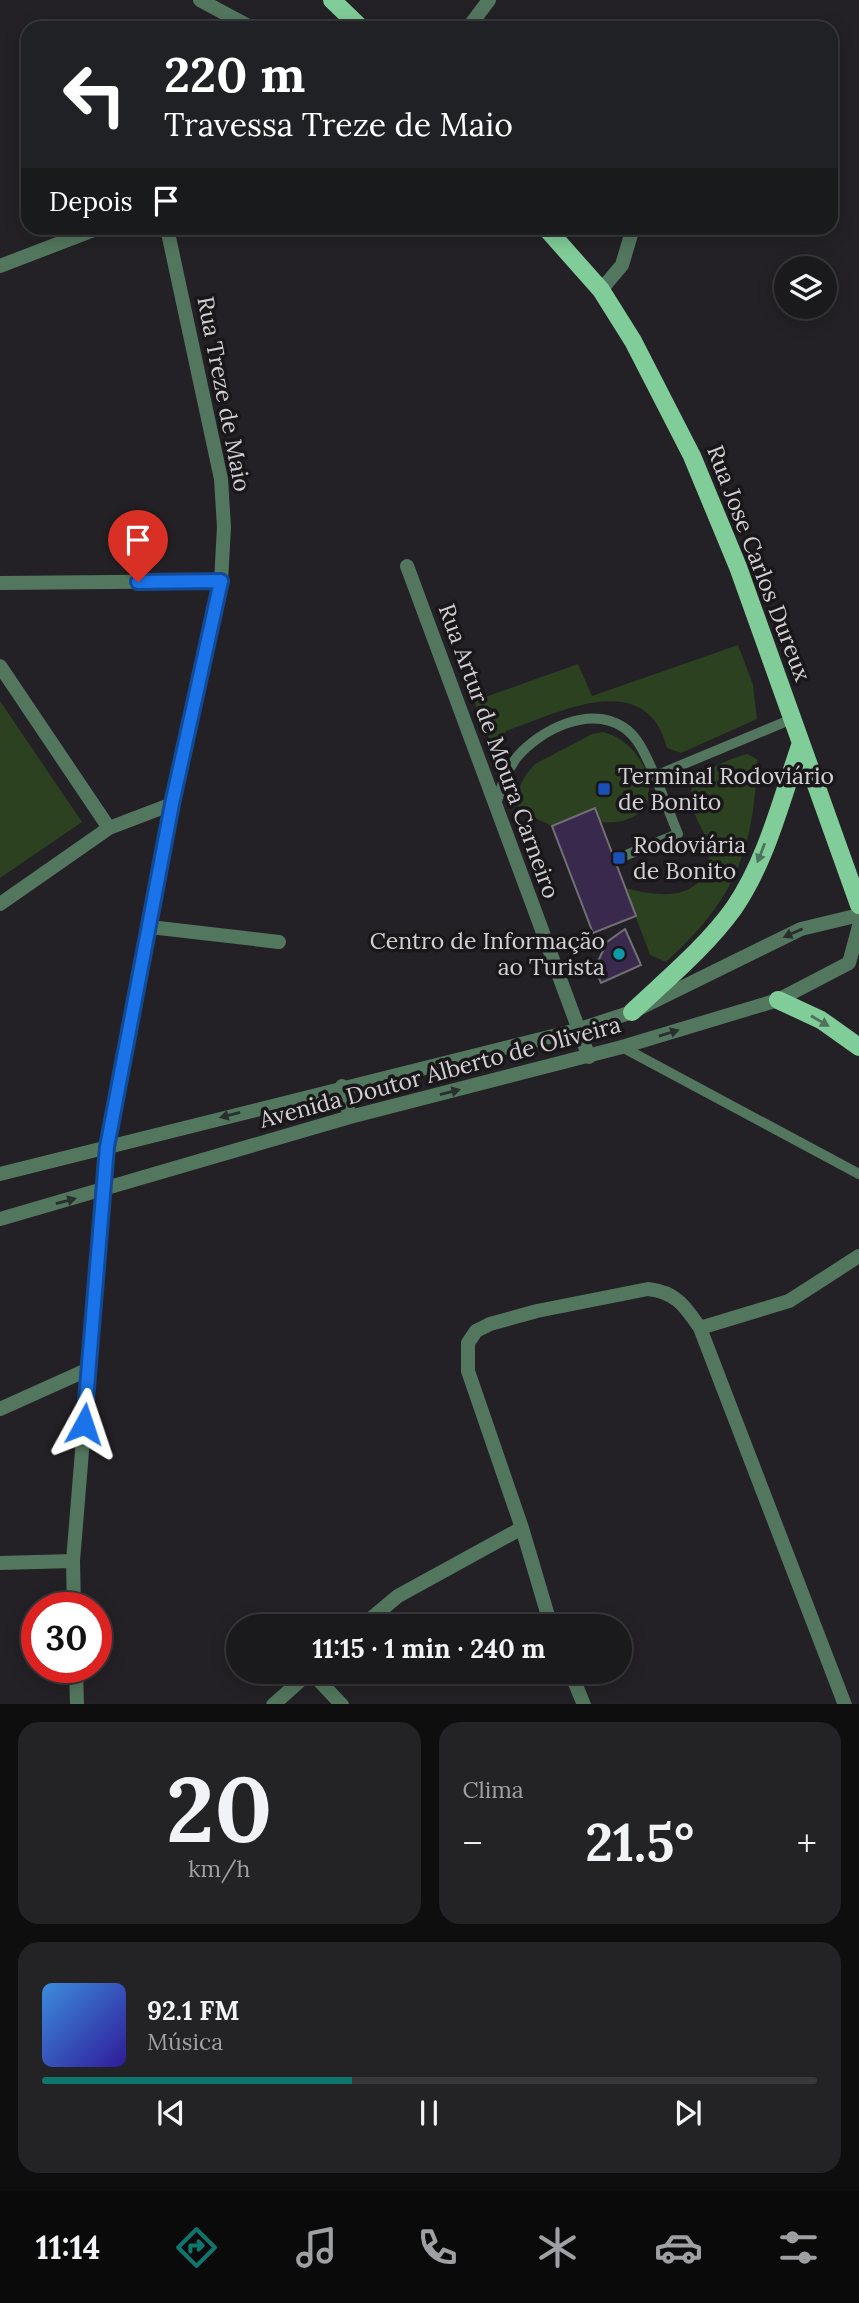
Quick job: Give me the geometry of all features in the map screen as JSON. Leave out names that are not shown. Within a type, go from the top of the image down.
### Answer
[{"type":"main road","points":[[332,0],[354,21]]},
{"type":"main road","name":"Rua Jose Carlos Dureux","points":[[552,235],[601,290],[633,341],[692,456],[723,528],[859,905]]},
{"type":"main road","points":[[632,1012],[704,943],[734,908],[750,880],[801,743]]},
{"type":"main road","points":[[778,1000],[821,1020],[859,1047]]},
{"type":"street","points":[[200,0],[239,21]]},
{"type":"street","points":[[473,21],[489,0]]},
{"type":"street","points":[[0,265],[80,235]]},
{"type":"street","name":"Rua Treze de Maio","points":[[74,1592],[73,1561],[107,1147],[172,804],[221,581],[221,480],[168,235]]},
{"type":"street","points":[[601,290],[622,265],[632,235]]},
{"type":"street","name":"Rua Artur de Moura Carneiro","points":[[407,566],[589,1057]]},
{"type":"street","points":[[0,583],[221,581]]},
{"type":"street","points":[[0,666],[109,828]]},
{"type":"street","points":[[0,904],[109,828],[172,804]]},
{"type":"street","name":"Avenida Doutor Alberto de Oliveira","points":[[0,1174],[342,1086],[577,1030],[632,1012],[801,929],[859,915]]},
{"type":"street","name":"Avenida Doutor Alberto de Oliveira","points":[[0,1219],[350,1116],[589,1057],[778,1000],[849,963],[859,926]]},
{"type":"street","points":[[150,927],[279,942]]},
{"type":"street","points":[[342,1086],[350,1116]]},
{"type":"street","points":[[700,1328],[789,1301],[859,1256]]},
{"type":"street","points":[[547,1614],[522,1528],[468,1371],[468,1343],[476,1331],[490,1324],[537,1311],[649,1289],[666,1291],[678,1300],[700,1328],[845,1704]]},
{"type":"street","points":[[0,1409],[89,1369]]},
{"type":"street","points":[[376,1614],[398,1596],[522,1528]]},
{"type":"street","points":[[0,1563],[73,1561]]},
{"type":"street","points":[[77,1683],[78,1704]]},
{"type":"street","points":[[273,1704],[297,1684]]},
{"type":"street","points":[[323,1684],[342,1704]]},
{"type":"street","points":[[575,1684],[584,1704]]},
{"type":"lane","points":[[496,808],[504,779],[517,757],[545,734],[574,722],[593,719],[624,727],[643,751],[678,834],[619,858]]},
{"type":"lane","points":[[655,776],[792,719]]},
{"type":"lane","points":[[622,1047],[859,1174]]},
{"type":"green space","points":[[738,645],[753,685],[757,719],[681,753],[667,748],[656,723],[640,708],[621,702],[598,702],[574,707],[506,731],[501,740],[491,745],[474,701],[578,664],[592,696]]},
{"type":"green space","points":[[0,701],[82,822],[0,878]]},
{"type":"green space","points":[[603,732],[625,743],[641,762],[649,785],[645,809],[618,822],[600,822],[594,808],[552,826],[520,811],[518,792],[523,779],[535,764],[592,734]]},
{"type":"green space","points":[[747,754],[757,759],[755,797],[744,851],[723,897],[689,940],[666,962],[650,955],[625,888],[647,893],[671,894],[682,892],[700,880],[710,851],[694,813],[691,792],[706,772]]},
{"type":"building","points":[[595,808],[636,916],[593,933],[552,826]]},
{"type":"building","name":"Centro de Informação ao Turista","points":[[625,929],[641,965],[601,983],[595,968],[607,942]]},
{"type":"place","name":"Terminal Rodoviário de Bonito","points":[[604,789]]},
{"type":"place","name":"Rodoviária de Bonito","points":[[619,858]]},
{"type":"place","name":"Centro de Informação ao Turista","points":[[619,954]]},
{"type":"route","points":[[84,1424],[107,1147],[172,804],[221,581],[138,582]]}]
